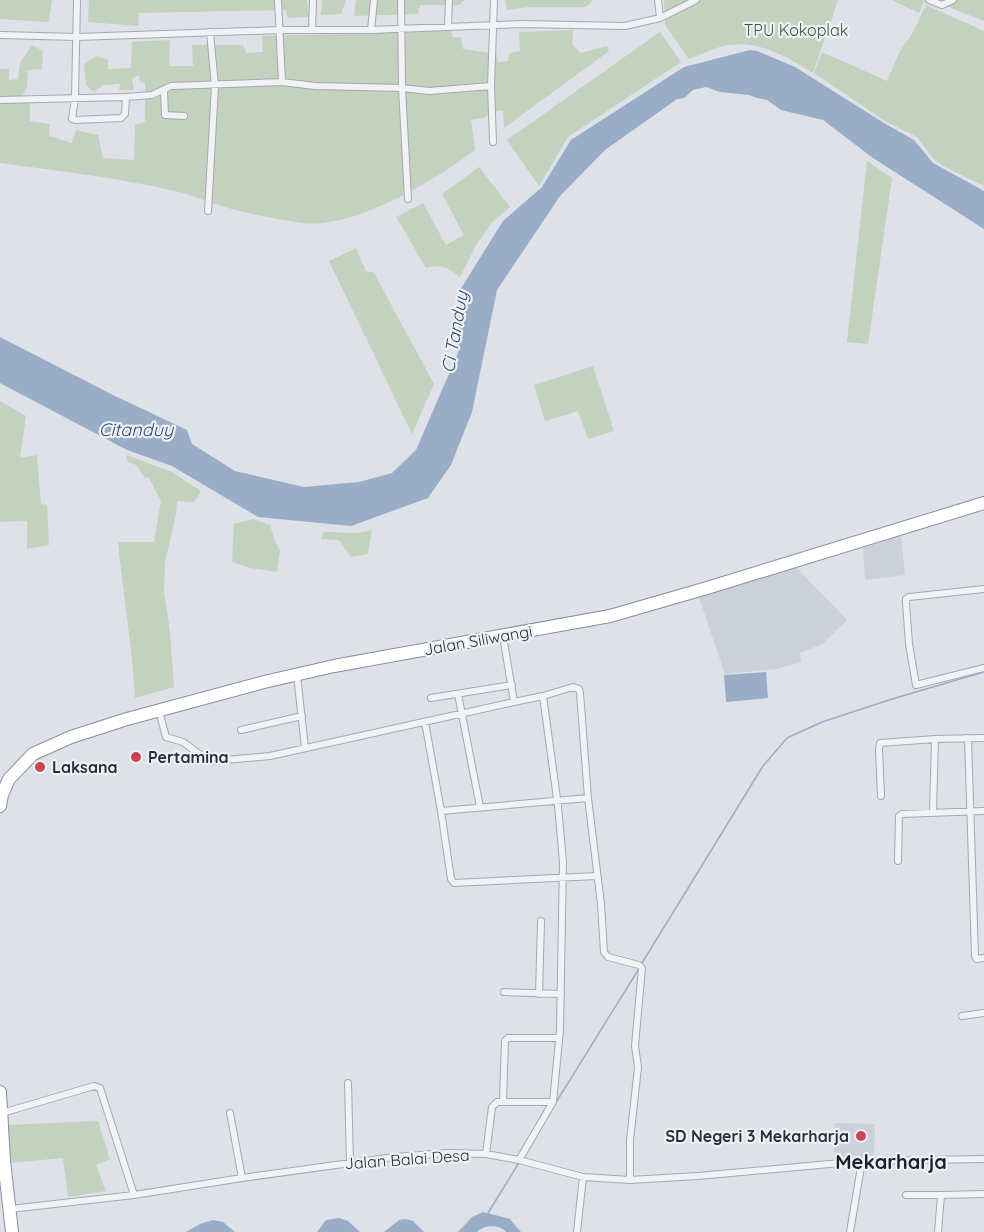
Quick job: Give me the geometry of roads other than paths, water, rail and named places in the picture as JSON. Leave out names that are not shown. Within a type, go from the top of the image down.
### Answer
[{"type":"highway","name":"Jalan Siliwangi","points":[[0,806],[9,779],[26,760],[40,750],[71,737],[159,710],[297,675],[610,615],[658,603],[984,504]]},
{"type":"highway","points":[[0,1092],[3,1151],[12,1232]]},
{"type":"street","points":[[77,0],[75,98],[72,118],[75,120],[120,118],[125,114],[126,97]]},
{"type":"street","points":[[278,0],[282,82]]},
{"type":"street","points":[[312,30],[313,0]]},
{"type":"street","points":[[371,30],[374,0]]},
{"type":"street","points":[[401,0],[402,88],[408,199]]},
{"type":"street","points":[[448,0],[448,26]]},
{"type":"street","points":[[493,142],[491,86],[494,0]]},
{"type":"street","points":[[658,0],[660,18]]},
{"type":"street","points":[[0,34],[76,37],[448,26],[625,26],[660,18],[696,0]]},
{"type":"street","points":[[929,0],[942,5],[952,0]]},
{"type":"street","points":[[208,211],[215,86],[210,32]]},
{"type":"street","points":[[0,100],[126,97],[152,95],[171,86],[282,82],[315,86],[402,88],[429,91],[491,86]]},
{"type":"street","points":[[164,91],[165,115],[184,116]]},
{"type":"street","points":[[984,589],[906,599],[909,644],[916,685],[984,668]]},
{"type":"street","points":[[503,636],[514,702]]},
{"type":"street","points":[[297,675],[305,748]]},
{"type":"street","points":[[431,698],[512,685]]},
{"type":"street","points":[[159,710],[166,737],[183,742],[214,761],[270,756],[543,696],[573,687],[579,689],[605,955],[640,966],[636,1035],[638,1067],[630,1140],[630,1180]]},
{"type":"street","points":[[458,694],[480,807]]},
{"type":"street","points":[[522,1161],[553,1102],[561,994],[563,878],[558,801],[543,696]]},
{"type":"street","points":[[241,730],[302,716]]},
{"type":"street","points":[[425,722],[451,879],[454,883],[597,876]]},
{"type":"street","points":[[968,738],[975,956],[984,958]]},
{"type":"street","points":[[881,796],[880,743],[984,738]]},
{"type":"street","points":[[933,812],[934,739]]},
{"type":"street","points":[[441,811],[588,798]]},
{"type":"street","points":[[898,861],[900,815],[904,813],[984,811]]},
{"type":"street","points":[[539,994],[542,921]]},
{"type":"street","points":[[504,992],[561,994]]},
{"type":"street","points":[[962,1016],[984,1013]]},
{"type":"street","points":[[503,1101],[505,1041],[508,1038],[559,1038]]},
{"type":"street","points":[[348,1083],[350,1163]]},
{"type":"street","points":[[2,1113],[94,1086],[100,1088],[134,1195]]},
{"type":"street","points":[[486,1154],[492,1107],[497,1102],[553,1102]]},
{"type":"street","points":[[230,1113],[242,1178]]},
{"type":"street","name":"Jalan Balai Desa","points":[[10,1209],[134,1195],[350,1163],[448,1153],[486,1154],[583,1177],[630,1180],[862,1161],[984,1159]]},
{"type":"street","points":[[850,1232],[862,1161]]},
{"type":"street","points":[[577,1232],[583,1177]]},
{"type":"street","points":[[906,1196],[984,1194]]},
{"type":"street","points":[[938,1232],[941,1195]]},
{"type":"water","name":"Citanduy","points":[[750,50],[795,67],[914,140],[933,163],[984,191],[984,229],[873,158],[823,120],[781,110],[767,100],[749,95],[720,92],[706,87],[693,90],[605,150],[560,196],[497,290],[472,412],[451,465],[428,498],[351,526],[258,517],[172,466],[127,450],[0,383],[0,337],[187,430],[192,444],[235,471],[304,487],[359,482],[392,473],[416,450],[458,353],[460,290],[503,221],[542,187],[571,140],[684,67]]},
{"type":"water","points":[[766,672],[768,698],[726,702],[724,675]]},
{"type":"water","points":[[483,1212],[510,1219],[521,1232],[506,1232],[491,1226],[477,1232],[458,1232],[472,1217]]},
{"type":"water","points":[[339,1218],[348,1221],[360,1232],[317,1232],[326,1220]]},
{"type":"water","points":[[213,1220],[223,1222],[235,1232],[186,1232],[200,1224]]},
{"type":"water","points":[[399,1220],[413,1221],[424,1232],[384,1232]]},
{"type":"waterway","points":[[642,963],[763,766],[787,738],[822,722],[984,672]]},
{"type":"waterway","points":[[555,1104],[640,967]]},
{"type":"waterway","points":[[488,1213],[520,1161]]},
{"type":"place","name":"Pertamina","points":[[136,757]]},
{"type":"place","name":"Laksana","points":[[40,767]]},
{"type":"place","name":"SD Negeri 3 Mekarharja","points":[[861,1136]]},
{"type":"district","name":"Mekarharja","points":[[891,1162]]},
{"type":"park label","name":"TPU Kokoplak","points":[[796,30]]},
{"type":"water label","name":"Ci Tanduy","points":[[455,332]]}]
